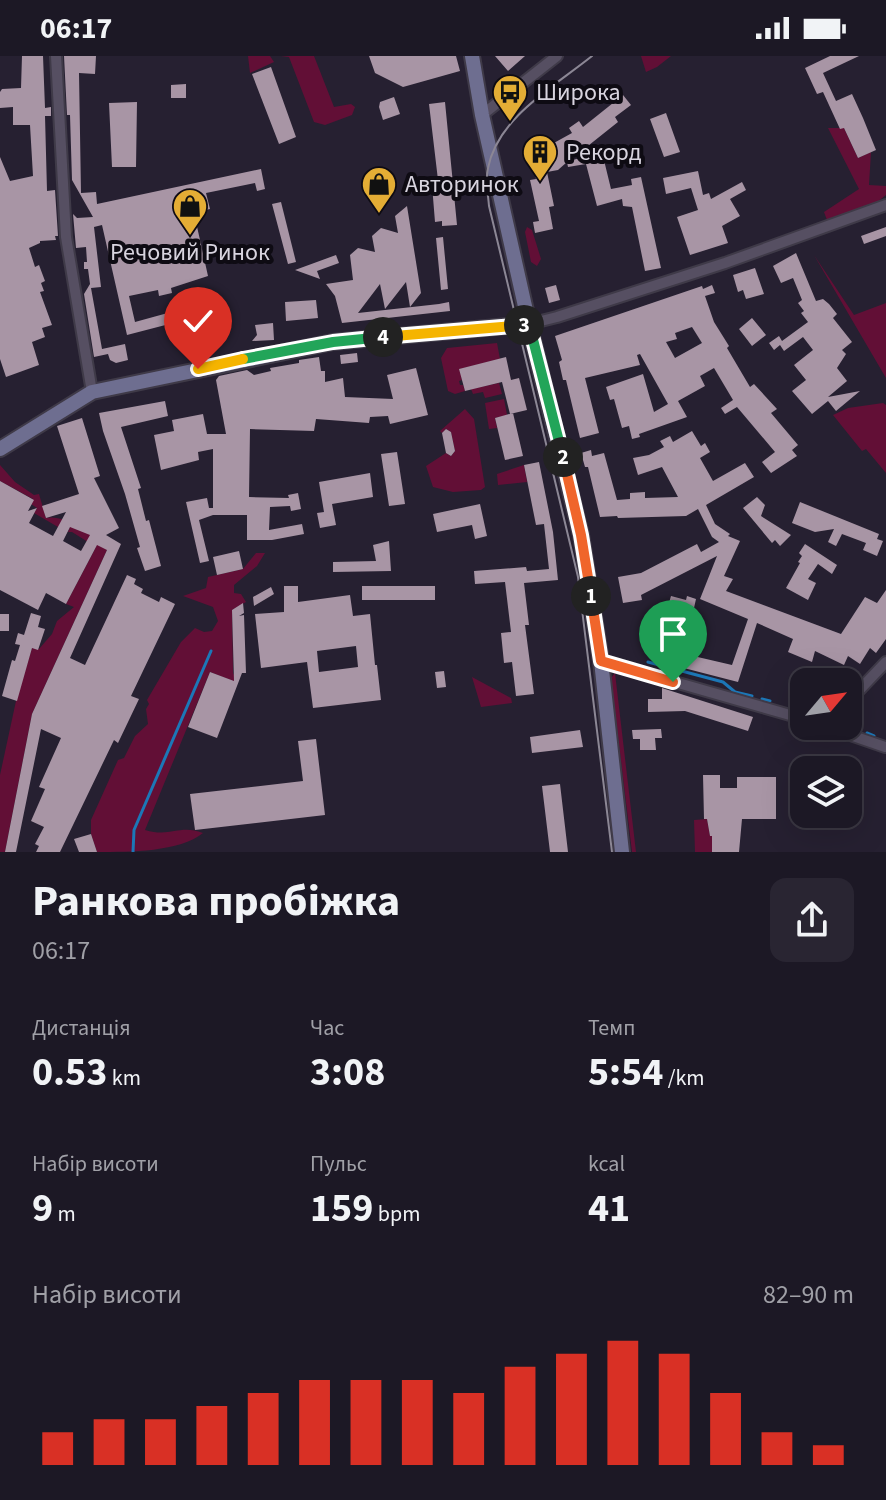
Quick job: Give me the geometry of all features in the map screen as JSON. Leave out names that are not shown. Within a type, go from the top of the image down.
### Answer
[{"type":"street","points":[[56,56],[66,237],[92,392]]},
{"type":"street","points":[[472,56],[482,115],[529,324],[581,535],[601,661],[622,852]]},
{"type":"street","points":[[482,115],[557,56]]},
{"type":"street","points":[[0,449],[92,392],[333,342],[529,324],[725,263],[886,205]]},
{"type":"street","points":[[601,661],[790,715]]},
{"type":"street","points":[[862,687],[886,662]]},
{"type":"street","points":[[862,739],[885,747]]},
{"type":"shaded area","points":[[248,56],[270,56],[274,62],[250,73]]},
{"type":"shaded area","points":[[281,56],[314,56],[334,107],[351,104],[355,107],[352,115],[325,125],[314,122],[289,57]]},
{"type":"shaded area","points":[[641,56],[671,56],[646,72]]},
{"type":"shaded area","points":[[828,128],[844,128],[858,158],[871,152],[869,185],[886,186],[886,195],[876,203],[827,220],[824,212],[859,189]]},
{"type":"shaded area","points":[[527,227],[532,230],[541,259],[537,266],[531,262],[525,232]]},
{"type":"shaded area","points":[[814,255],[854,315],[886,303],[886,378]]},
{"type":"shaded area","points":[[497,343],[500,359],[460,369],[462,380],[459,381],[465,391],[455,394],[448,391],[441,358],[447,348]]},
{"type":"shaded area","points":[[499,383],[502,394],[485,398],[483,392],[473,394],[471,389]]},
{"type":"shaded area","points":[[504,399],[507,415],[495,418],[497,428],[489,429],[485,403]]},
{"type":"shaded area","points":[[886,405],[886,473],[866,449],[862,451],[833,415],[848,408]]},
{"type":"shaded area","points":[[465,409],[474,419],[485,487],[453,492],[433,487],[426,466],[446,453],[451,456],[455,451],[451,432],[446,429],[442,433],[440,431]]},
{"type":"shaded area","points":[[0,465],[15,482],[34,495],[39,494],[46,518],[60,518],[76,524],[91,533],[100,544],[112,539],[32,714],[5,852],[0,852],[0,775],[16,701],[32,648],[39,649],[52,634],[57,621],[74,607],[66,604],[96,547],[68,532],[70,527],[58,527],[34,513],[37,508],[31,504],[33,499],[0,481]]},
{"type":"shaded area","points":[[524,465],[527,482],[498,485],[497,474]]},
{"type":"shaded area","points":[[256,553],[265,553],[257,566],[234,585],[234,593],[241,594],[246,602],[232,610],[233,673],[238,683],[210,672],[145,830],[203,833],[168,847],[97,852],[91,834],[91,820],[118,760],[124,758],[135,736],[148,724],[147,700],[181,642],[195,628],[212,631],[218,621],[213,607],[183,596],[206,588],[208,577],[243,569]]},
{"type":"shaded area","points":[[615,673],[636,852],[632,852],[611,678]]},
{"type":"shaded area","points":[[472,677],[511,698],[512,703],[481,707]]},
{"type":"shaded area","points":[[707,819],[710,836],[738,836],[712,852],[695,852],[694,820]]},
{"type":"building","points":[[22,56],[43,56],[45,108],[51,107],[51,116],[45,116],[47,191],[55,190],[58,236],[55,236],[56,240],[40,241],[29,248],[35,267],[39,265],[45,281],[41,283],[44,291],[40,292],[52,325],[42,328],[45,337],[32,342],[39,365],[6,377],[0,359],[0,157],[10,181],[33,176],[30,125],[13,125],[13,107],[0,108],[0,92],[2,89],[21,88]]},
{"type":"building","points":[[64,56],[96,56],[95,74],[79,73],[81,193],[96,192],[97,204],[261,169],[265,189],[257,191],[255,183],[206,193],[210,209],[194,213],[208,276],[171,288],[172,293],[159,296],[158,290],[129,296],[135,322],[175,311],[196,301],[200,309],[177,322],[127,335],[102,225],[94,227],[101,287],[91,288],[102,349],[125,344],[128,360],[116,363],[110,360],[108,354],[94,357],[84,294],[90,284],[88,269],[84,269],[86,247],[76,248],[73,214],[77,218],[93,217],[72,180]]},
{"type":"building","points":[[369,56],[456,56],[460,71],[403,87],[375,73]]},
{"type":"building","points":[[495,56],[525,56],[508,71]]},
{"type":"building","points":[[830,56],[859,56],[823,73],[836,101],[852,94],[863,118],[876,150],[858,158],[823,92],[817,94],[805,68]]},
{"type":"building","points":[[271,67],[296,137],[279,144],[252,74]]},
{"type":"building","points":[[186,84],[186,98],[171,98],[171,85]]},
{"type":"building","points":[[623,95],[631,105],[615,117],[618,122],[569,161],[602,152],[611,189],[632,185],[631,179],[641,177],[661,268],[645,271],[632,207],[623,206],[622,199],[597,206],[586,164],[568,167],[567,162],[558,170],[547,172],[554,206],[549,207],[553,229],[535,233],[533,222],[539,221],[530,180],[536,179],[532,161],[540,159],[538,153],[554,150],[552,144],[572,133],[569,128],[579,121],[583,127]]},
{"type":"building","points":[[394,97],[400,114],[383,120],[380,102]]},
{"type":"building","points":[[137,102],[136,167],[112,167],[109,103]]},
{"type":"building","points":[[445,102],[457,225],[442,226],[442,221],[435,222],[432,185],[438,180],[429,104]]},
{"type":"building","points":[[666,113],[680,152],[664,157],[650,119]]},
{"type":"building","points":[[698,171],[703,195],[709,193],[711,199],[742,182],[746,190],[730,199],[740,216],[722,226],[728,243],[690,255],[677,217],[698,210],[691,188],[666,194],[663,178]]},
{"type":"building","points":[[281,202],[296,262],[288,264],[272,204]]},
{"type":"building","points":[[407,206],[421,293],[410,307],[406,282],[385,309],[380,284],[358,313],[439,304],[449,302],[450,311],[342,323],[335,296],[326,284],[353,280],[350,255],[358,248],[375,252],[372,236],[381,228],[398,233],[395,216]]},
{"type":"building","points":[[886,227],[886,236],[864,244],[861,236]]},
{"type":"building","points":[[443,237],[448,289],[441,290],[436,238]]},
{"type":"building","points":[[796,253],[816,301],[823,299],[829,304],[837,314],[833,318],[852,342],[842,350],[846,354],[837,368],[847,381],[828,397],[860,391],[836,411],[828,401],[812,414],[792,391],[806,380],[794,365],[813,350],[803,337],[784,351],[780,345],[774,350],[769,343],[779,336],[782,341],[808,322],[801,313],[804,311],[798,303],[802,300],[793,278],[781,283],[773,266]]},
{"type":"building","points":[[336,255],[339,263],[317,271],[320,279],[295,270]]},
{"type":"building","points":[[755,268],[764,294],[746,299],[743,290],[738,292],[733,275]]},
{"type":"building","points":[[556,285],[560,300],[549,303],[545,288]]},
{"type":"building","points":[[712,285],[715,293],[705,296],[714,322],[750,387],[754,384],[777,409],[771,413],[798,445],[792,450],[797,456],[771,473],[762,462],[775,452],[737,407],[725,414],[721,408],[733,400],[714,368],[700,376],[705,386],[678,401],[687,417],[632,439],[629,426],[622,428],[614,399],[610,400],[606,387],[643,374],[654,412],[668,404],[640,354],[637,355],[640,365],[585,378],[599,433],[580,438],[566,380],[563,380],[559,362],[562,360],[555,336],[702,286],[703,289]],"holes":[[[692,327],[702,343],[675,358],[666,342],[677,339],[675,333]]]},
{"type":"building","points":[[316,300],[318,318],[286,321],[285,302]]},
{"type":"building","points":[[752,318],[766,335],[752,346],[739,329]]},
{"type":"building","points":[[273,323],[274,340],[252,341],[257,335],[255,325]]},
{"type":"building","points":[[357,353],[358,362],[341,364],[340,355]]},
{"type":"building","points":[[319,357],[321,371],[325,371],[325,382],[343,378],[345,397],[393,399],[387,375],[416,368],[428,415],[390,424],[388,416],[370,417],[369,423],[316,419],[314,431],[250,429],[249,497],[289,498],[288,495],[298,493],[301,509],[291,511],[290,506],[270,507],[269,530],[302,524],[304,534],[272,540],[247,540],[247,515],[213,515],[199,520],[209,561],[200,563],[186,502],[207,498],[209,508],[213,508],[213,449],[198,452],[199,460],[161,470],[154,435],[174,431],[172,420],[203,414],[207,434],[226,434],[216,380],[219,376],[247,370],[254,375],[271,371],[270,368]]},
{"type":"building","points":[[506,357],[511,380],[519,378],[527,410],[510,414],[502,382],[465,391],[459,369]]},
{"type":"building","points":[[165,401],[168,416],[121,427],[161,566],[145,571],[99,413]]},
{"type":"building","points":[[513,413],[523,456],[505,460],[495,418]]},
{"type":"building","points":[[82,418],[100,476],[94,478],[119,528],[106,535],[121,544],[70,658],[85,665],[127,575],[136,579],[134,584],[143,589],[141,593],[159,602],[161,597],[175,604],[131,696],[139,699],[118,743],[114,740],[60,852],[36,852],[39,846],[35,844],[44,827],[31,821],[45,789],[39,787],[61,738],[41,729],[16,852],[5,852],[32,714],[107,550],[97,545],[66,604],[46,593],[38,610],[0,590],[0,481],[34,500],[28,511],[37,508],[29,523],[53,536],[66,512],[46,518],[42,506],[79,494],[57,426]],"holes":[[[70,527],[90,535],[81,551],[63,541]]]},
{"type":"building","points":[[446,429],[451,432],[455,451],[451,456],[446,453],[442,433]]},
{"type":"building","points":[[692,431],[701,446],[705,443],[710,452],[700,458],[713,481],[745,463],[754,477],[706,505],[715,524],[730,534],[728,536],[740,541],[724,576],[733,579],[726,591],[841,634],[865,597],[877,603],[886,590],[886,639],[876,653],[870,648],[860,664],[848,656],[844,665],[815,651],[812,662],[788,652],[793,639],[757,623],[738,682],[676,666],[679,652],[672,654],[670,646],[681,643],[684,632],[689,655],[732,665],[748,619],[700,599],[717,556],[641,595],[642,600],[623,603],[618,577],[641,573],[697,544],[701,552],[719,542],[712,537],[698,509],[686,516],[600,517],[588,467],[585,467],[581,453],[591,450],[592,456],[604,453],[617,500],[630,499],[630,493],[645,492],[645,498],[678,497],[662,467],[638,475],[633,458],[649,455],[664,447],[660,441],[670,436],[673,442]]},
{"type":"building","points":[[397,452],[405,504],[389,506],[381,454]]},
{"type":"building","points":[[539,462],[553,532],[558,580],[524,583],[529,625],[525,625],[534,694],[516,696],[512,662],[504,663],[501,633],[511,632],[505,582],[475,584],[474,571],[526,567],[527,571],[549,569],[544,524],[536,525],[524,465]]},
{"type":"building","points":[[370,473],[373,497],[332,504],[336,525],[320,528],[317,513],[324,512],[319,482]]},
{"type":"building","points":[[757,497],[765,505],[761,516],[791,535],[780,546],[775,540],[772,543],[743,508]]},
{"type":"building","points":[[800,502],[879,534],[877,539],[883,541],[877,556],[863,550],[866,543],[842,534],[836,546],[828,542],[834,529],[815,532],[792,523]]},
{"type":"building","points":[[480,504],[487,536],[475,539],[472,525],[437,532],[433,514]]},
{"type":"building","points":[[389,541],[391,571],[333,572],[333,562],[376,561],[373,545]]},
{"type":"building","points":[[805,544],[837,565],[832,574],[818,564],[808,579],[816,583],[808,600],[786,588],[800,563],[802,556],[799,553]]},
{"type":"building","points":[[239,551],[243,569],[217,575],[213,557]]},
{"type":"building","points":[[284,586],[298,586],[298,602],[350,595],[353,616],[370,614],[381,700],[313,708],[307,662],[261,668],[255,614],[284,612]],"holes":[[[356,646],[358,667],[319,672],[317,651]]]},
{"type":"building","points":[[362,586],[435,586],[435,600],[362,600]]},
{"type":"building","points":[[271,587],[274,594],[254,606],[253,597]]},
{"type":"building","points":[[671,596],[696,599],[692,617],[666,613]]},
{"type":"building","points":[[243,603],[244,613],[239,616],[244,615],[246,673],[242,673],[217,738],[188,727],[210,672],[234,681],[232,610]]},
{"type":"building","points":[[31,613],[41,616],[38,627],[45,629],[38,650],[32,648],[17,701],[2,696],[12,660],[15,661],[20,645],[15,644],[18,633],[24,635]]},
{"type":"building","points":[[0,614],[9,614],[9,631],[0,631]]},
{"type":"building","points":[[444,671],[446,687],[437,688],[435,672]]},
{"type":"building","points":[[662,688],[753,717],[748,731],[685,711],[648,712],[648,699],[662,699]]},
{"type":"building","points":[[661,729],[662,738],[655,738],[656,750],[640,750],[640,739],[633,739],[632,730]]},
{"type":"building","points":[[580,730],[583,747],[532,753],[530,737]]},
{"type":"building","points":[[316,739],[325,815],[195,830],[190,794],[303,781],[298,741]]},
{"type":"building","points":[[703,775],[720,775],[720,788],[737,788],[737,777],[776,777],[776,819],[742,819],[739,852],[712,852],[712,836],[707,819],[704,819]]},
{"type":"building","points":[[560,784],[568,852],[550,852],[542,786]]},
{"type":"building","points":[[91,834],[97,852],[79,852],[74,839]]},
{"type":"waterway","points":[[133,852],[134,830],[211,651]]},
{"type":"waterway","points":[[648,662],[723,682],[735,692],[752,696]]},
{"type":"waterway","points":[[762,699],[770,701]]},
{"type":"waterway","points":[[867,733],[874,736]]},
{"type":"tram line","points":[[592,56],[545,91],[503,133],[488,168],[487,182],[489,206],[578,577],[612,852]]},
{"type":"place","name":"Широка","points":[[510,123]]},
{"type":"place","name":"Рекорд","points":[[540,183]]},
{"type":"place","name":"Авторинок","points":[[379,215]]},
{"type":"place","name":"Речовий Ринок","points":[[190,237]]},
{"type":"route","points":[[198,369],[333,342],[529,324],[581,535],[601,661],[673,682]]}]
